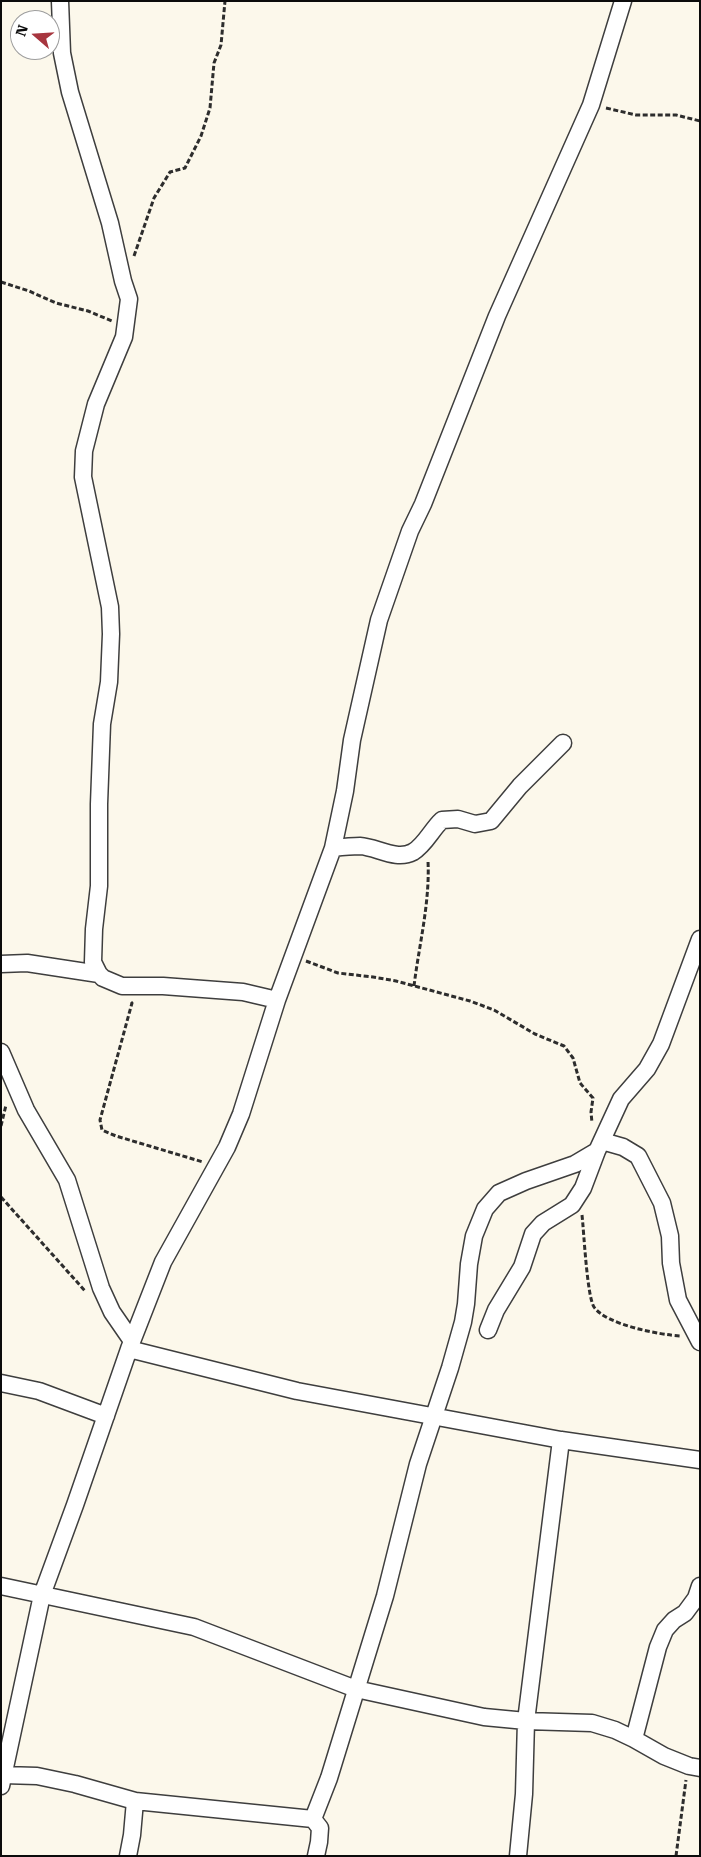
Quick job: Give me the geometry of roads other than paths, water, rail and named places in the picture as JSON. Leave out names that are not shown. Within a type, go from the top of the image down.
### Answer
[{"type":"street","points":[[60,1],[62,53],[70,92],[110,223],[129,299],[124,337],[96,404],[84,451],[84,477],[110,607],[111,634],[108,682],[102,724],[99,804],[99,886],[94,929],[93,962],[98,974],[122,986],[163,986],[243,992],[277,1000]]},
{"type":"street","points":[[316,1856],[320,1828],[313,1820],[135,1801],[75,1784],[37,1776],[2,1781],[8,1716],[42,1595],[131,1345],[163,1262],[217,1166],[241,1114],[277,1000],[333,848],[345,791],[354,731],[379,620],[394,574],[497,316],[591,105],[623,1]]},
{"type":"street","points":[[333,848],[361,846],[405,855],[420,847],[442,820],[458,819],[475,824],[491,821],[520,786],[563,744]]},
{"type":"street","points":[[488,1330],[496,1310],[522,1267],[532,1234],[543,1223],[572,1205],[583,1188],[621,1099],[647,1069],[661,1044],[700,939]]},
{"type":"street","points":[[1,964],[27,963],[98,974]]},
{"type":"street","points":[[1,1052],[8,1087],[26,1110],[67,1180],[101,1288],[131,1345],[297,1391],[560,1440],[700,1460]]},
{"type":"street","points":[[313,1820],[329,1778],[385,1596],[418,1464],[450,1368],[463,1322],[468,1264],[474,1236],[485,1209],[499,1193],[526,1181],[575,1164],[600,1146],[623,1147],[638,1156],[662,1203],[670,1236],[671,1263],[678,1300],[698,1339]]},
{"type":"street","points":[[1,1383],[46,1394],[106,1416]]},
{"type":"street","points":[[518,1856],[524,1794],[526,1721],[560,1440]]},
{"type":"street","points":[[1,1586],[194,1627],[356,1689],[484,1717],[526,1721],[592,1723],[615,1730],[664,1756],[694,1767]]},
{"type":"street","points":[[634,1739],[658,1647],[665,1630],[674,1620],[685,1613],[696,1598],[700,1586]]},
{"type":"street","points":[[128,1856],[135,1801]]}]
